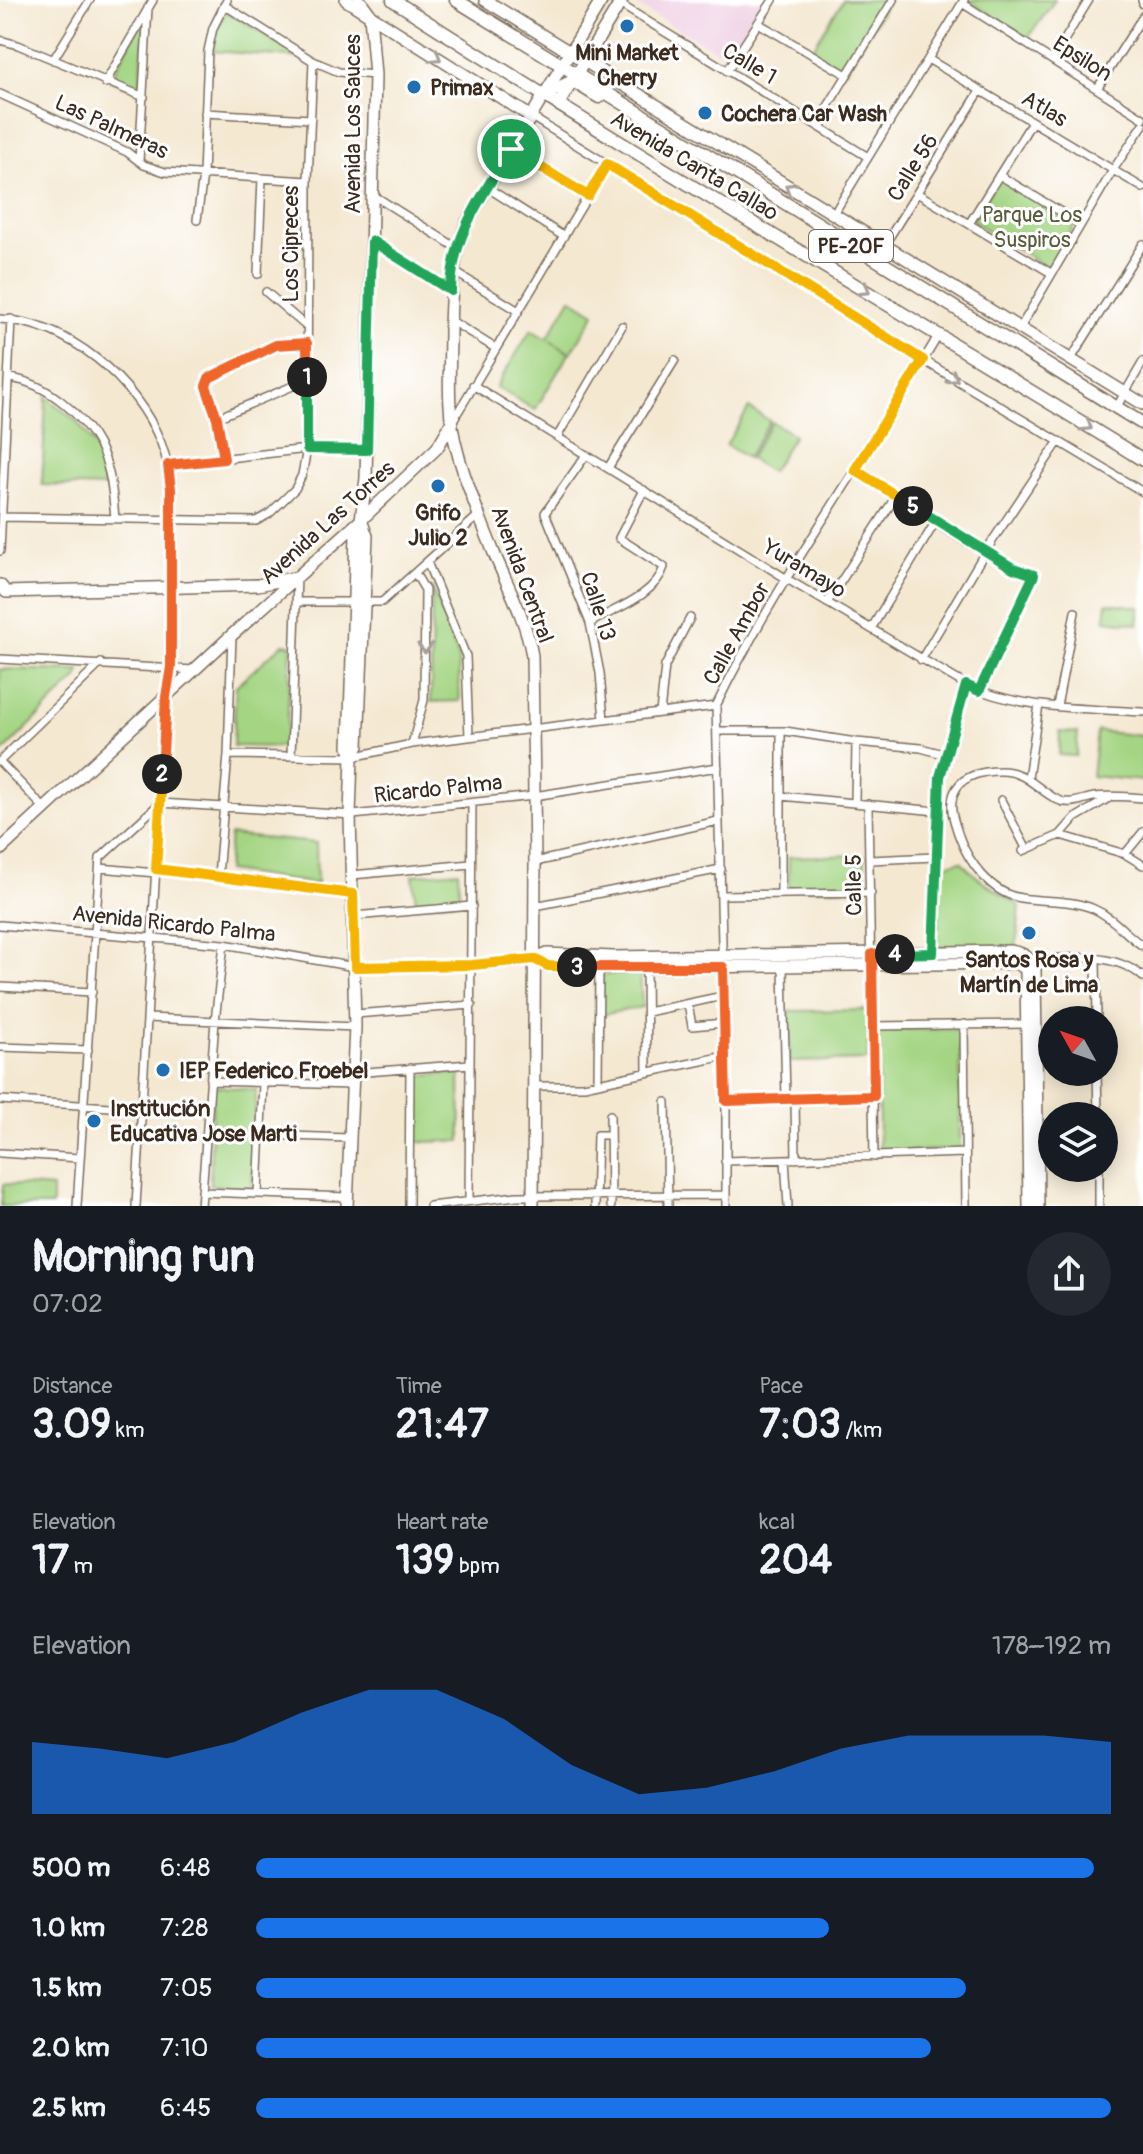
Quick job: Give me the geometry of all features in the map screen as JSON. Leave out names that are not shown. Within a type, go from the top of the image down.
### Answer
[{"type":"main road","points":[[359,0],[370,15]]},
{"type":"main road","name":"Avenida Canta Callao","points":[[393,0],[542,96],[1143,460]]},
{"type":"main road","name":"Avenida Canta Callao","points":[[456,0],[565,58],[578,72],[634,110],[1143,424]]},
{"type":"main road","points":[[542,96],[578,72]]},
{"type":"street","points":[[53,60],[90,0]]},
{"type":"street","name":"Avenida Canta Callao","points":[[346,0],[923,360],[1143,492]]},
{"type":"street","name":"Avenida Canta Callao","points":[[485,0],[565,58]]},
{"type":"street","name":"Avenida Central","points":[[533,1201],[535,862],[532,656],[529,636],[457,452],[451,424],[451,291],[457,248],[467,222],[602,0]]},
{"type":"street","points":[[727,71],[773,0]]},
{"type":"street","points":[[817,124],[893,0]]},
{"type":"street","points":[[1052,60],[1089,0]]},
{"type":"street","points":[[558,105],[618,1]]},
{"type":"street","name":"Calle 1","points":[[618,1],[868,157]]},
{"type":"street","points":[[197,220],[203,175],[208,51],[213,28],[226,2],[313,61],[339,72],[375,75]]},
{"type":"street","points":[[833,215],[963,2]]},
{"type":"street","name":"Epsilon","points":[[963,2],[1143,118]]},
{"type":"street","points":[[105,83],[151,4]]},
{"type":"street","points":[[139,161],[151,4]]},
{"type":"street","name":"Avenida Los Sauces","points":[[348,1202],[355,1020],[350,815],[352,757],[349,747],[360,603],[356,536],[361,520],[367,450],[375,75],[370,15]]},
{"type":"street","points":[[1097,89],[1143,16]]},
{"type":"street","points":[[758,23],[847,75]]},
{"type":"street","points":[[0,40],[144,97]]},
{"type":"street","name":"Atlas","points":[[928,59],[1143,188]]},
{"type":"street","name":"Los Cipreces","points":[[172,520],[263,519],[295,489],[302,475],[307,449],[308,181],[313,61]]},
{"type":"street","name":"Avenida Canta Callao","points":[[578,72],[833,215],[1143,404]]},
{"type":"street","name":"Calle 56","points":[[870,258],[884,246],[980,91]]},
{"type":"street","name":"Las Palmeras","points":[[0,94],[165,172],[308,181]]},
{"type":"street","points":[[205,113],[311,119]]},
{"type":"street","points":[[969,224],[1032,122]]},
{"type":"street","points":[[1020,328],[1143,125]]},
{"type":"street","points":[[511,149],[588,196]]},
{"type":"street","name":"Avenida Las Torres","points":[[0,850],[437,448],[607,164]]},
{"type":"street","points":[[999,175],[1081,224]]},
{"type":"street","points":[[258,274],[262,178]]},
{"type":"street","points":[[488,188],[563,236]]},
{"type":"street","points":[[917,193],[1051,273]]},
{"type":"street","points":[[373,195],[457,248]]},
{"type":"street","points":[[372,241],[451,291]]},
{"type":"street","points":[[1071,359],[1140,254],[1143,244]]},
{"type":"street","points":[[453,271],[517,310]]},
{"type":"street","points":[[266,292],[307,327]]},
{"type":"street","points":[[0,319],[32,324],[72,341],[128,388],[156,433],[168,465],[172,520],[171,667],[166,697],[136,1206]]},
{"type":"street","points":[[0,551],[11,319]]},
{"type":"street","points":[[450,320],[495,348]]},
{"type":"street","points":[[557,437],[622,326]]},
{"type":"street","name":"Calle Ambor","points":[[716,706],[787,579],[939,334]]},
{"type":"street","points":[[224,459],[217,418],[206,386],[209,378],[276,345],[307,343]]},
{"type":"street","points":[[608,468],[675,360]]},
{"type":"street","points":[[1116,408],[1143,362]]},
{"type":"street","points":[[9,378],[35,384],[52,394],[88,430],[100,447],[107,466],[115,519]]},
{"type":"street","points":[[217,418],[307,380]]},
{"type":"street","name":"Yuramayo","points":[[473,385],[787,579],[966,685],[995,697],[1039,705],[1143,712]]},
{"type":"street","points":[[921,660],[985,552],[1059,441]]},
{"type":"street","points":[[168,465],[307,449],[367,450]]},
{"type":"street","name":"Calle 13","points":[[586,455],[547,507],[545,517],[590,623],[600,673],[604,720]]},
{"type":"street","points":[[855,470],[985,552],[1013,568],[1034,575],[979,691]]},
{"type":"street","points":[[590,623],[651,589],[663,572],[664,567],[619,538],[644,490]]},
{"type":"street","points":[[827,603],[896,496]]},
{"type":"street","points":[[297,602],[382,602],[480,514]]},
{"type":"street","points":[[2,517],[172,520]]},
{"type":"street","points":[[871,629],[936,521]]},
{"type":"street","points":[[427,562],[466,656],[469,737]]},
{"type":"street","points":[[412,744],[424,700],[425,590],[415,573]]},
{"type":"street","points":[[2,590],[258,585],[297,577],[291,756]]},
{"type":"street","points":[[1057,706],[1075,612]]},
{"type":"street","points":[[660,713],[665,666],[690,618]]},
{"type":"street","points":[[218,876],[228,755],[232,635]]},
{"type":"street","points":[[0,659],[194,670]]},
{"type":"street","points":[[45,809],[0,761],[101,663]]},
{"type":"street","points":[[933,958],[940,777],[966,685]]},
{"type":"street","points":[[1028,778],[1039,705]]},
{"type":"street","points":[[228,755],[352,757],[412,744],[716,706],[726,1206]]},
{"type":"street","points":[[717,731],[781,731],[921,748],[947,755]]},
{"type":"street","points":[[781,731],[781,894]]},
{"type":"street","points":[[855,802],[856,742]]},
{"type":"street","name":"Ricardo Palma","points":[[160,803],[350,815],[534,796],[718,767]]},
{"type":"street","points":[[1143,798],[1113,796],[1060,802],[1028,778],[1003,770],[967,777],[956,789],[952,814],[972,864],[990,882],[1009,895],[1093,908],[1143,946]]},
{"type":"street","points":[[781,796],[937,811]]},
{"type":"street","points":[[1001,800],[1025,850],[1060,835],[1075,818],[1113,796]]},
{"type":"street","points":[[77,1206],[100,858],[160,803]]},
{"type":"street","points":[[469,1201],[472,803]]},
{"type":"street","name":"Calle 5","points":[[868,804],[874,1157]]},
{"type":"street","points":[[535,862],[718,821]]},
{"type":"street","points":[[1125,854],[1143,832]]},
{"type":"street","points":[[1060,835],[1125,854],[1143,865]]},
{"type":"street","points":[[870,860],[935,857]]},
{"type":"street","points":[[352,875],[471,864]]},
{"type":"street","points":[[100,868],[218,876],[353,894]]},
{"type":"street","points":[[535,906],[721,869]]},
{"type":"street","points":[[722,895],[871,893]]},
{"type":"street","points":[[354,916],[472,906]]},
{"type":"street","name":"Avenida Ricardo Palma","points":[[0,925],[224,944],[355,967],[472,965],[534,959],[547,954],[646,962],[933,958],[1027,963]]},
{"type":"street","points":[[201,1206],[224,944]]},
{"type":"street","name":"Avenida Ricardo Palma","points":[[534,959],[548,966],[599,968],[646,962]]},
{"type":"street","points":[[1096,959],[1097,1006]]},
{"type":"street","points":[[1038,1206],[1027,963],[1096,959],[1119,961],[1143,977]]},
{"type":"street","name":"Avenida Ricardo Palma","points":[[722,962],[783,967],[872,960]]},
{"type":"street","points":[[646,962],[647,1072]]},
{"type":"street","points":[[783,967],[796,1159]]},
{"type":"street","points":[[598,1083],[599,968]]},
{"type":"street","points":[[0,987],[92,992]]},
{"type":"street","points":[[647,1012],[723,996]]},
{"type":"street","points":[[688,1004],[692,1026],[724,1023]]},
{"type":"street","points":[[147,1018],[355,1020],[472,1005]]},
{"type":"street","points":[[964,1024],[966,1206]]},
{"type":"street","points":[[873,1026],[1031,1024]]},
{"type":"street","points":[[1029,1206],[1031,1024]]},
{"type":"street","points":[[0,1047],[88,1050]]},
{"type":"street","points":[[533,1086],[584,1086],[725,1056]]},
{"type":"street","points":[[210,1081],[263,1083],[352,1079],[410,1068],[470,1064]]},
{"type":"street","points":[[409,1206],[410,1068]]},
{"type":"street","points":[[258,1194],[263,1083]]},
{"type":"street","points":[[726,1101],[874,1096]]},
{"type":"street","points":[[0,1100],[142,1109]]},
{"type":"street","points":[[666,1102],[668,1206]]},
{"type":"street","points":[[610,1115],[611,1206]]},
{"type":"street","points":[[261,1135],[349,1138]]},
{"type":"street","points":[[595,1206],[597,1135],[610,1135]]},
{"type":"street","points":[[0,1153],[80,1158]]},
{"type":"street","points":[[725,1161],[965,1153]]},
{"type":"street","points":[[785,1159],[788,1206]]},
{"type":"street","points":[[1099,1182],[1099,1206]]},
{"type":"street","points":[[202,1192],[348,1202]]},
{"type":"street","points":[[430,1206],[469,1201],[533,1201],[595,1196],[726,1195]]},
{"type":"shaded area","points":[[632,0],[764,0],[727,57]]},
{"type":"green space","points":[[843,0],[889,0],[845,71],[811,51]]},
{"type":"green space","points":[[971,0],[1055,0],[1028,38]]},
{"type":"green space","points":[[226,11],[302,58],[213,51],[216,30]]},
{"type":"green space","points":[[145,16],[140,92],[110,80]]},
{"type":"green space","name":"Parque Los Suspiros","points":[[999,177],[1076,223],[1048,268],[972,221]]},
{"type":"green space","points":[[571,298],[595,313],[571,353],[550,341],[569,353],[535,410],[496,387],[531,330],[547,339]]},
{"type":"green space","points":[[46,397],[77,422],[97,448],[105,487],[42,485]]},
{"type":"green space","points":[[749,408],[770,421],[747,458],[726,445]]},
{"type":"green space","points":[[772,422],[794,435],[771,472],[749,459]]},
{"type":"green space","points":[[432,587],[458,656],[460,701],[431,702]]},
{"type":"green space","points":[[1107,603],[1140,607],[1138,624],[1105,620]]},
{"type":"green space","points":[[283,644],[291,645],[286,747],[233,746],[236,686]]},
{"type":"green space","points":[[0,669],[80,671],[77,678],[0,755]]},
{"type":"green space","points":[[1097,731],[1143,736],[1143,781],[1092,776]]},
{"type":"green space","points":[[1060,732],[1078,733],[1076,756],[1059,755]]},
{"type":"green space","points":[[230,835],[316,843],[317,884],[227,871]]},
{"type":"green space","points":[[865,855],[865,889],[788,888],[789,857]]},
{"type":"green space","points":[[961,861],[981,880],[1020,906],[1016,947],[937,947],[942,865]]},
{"type":"green space","points":[[458,871],[460,901],[416,904],[413,875]]},
{"type":"green space","points":[[640,971],[642,1007],[601,1015],[602,975]]},
{"type":"green space","points":[[869,1010],[868,1060],[790,1062],[790,1011]]},
{"type":"green space","points":[[960,1029],[960,1149],[879,1153],[878,1030]]},
{"type":"green space","points":[[460,1073],[461,1141],[417,1142],[418,1076]]},
{"type":"green space","points":[[213,1086],[256,1090],[252,1188],[210,1185]]},
{"type":"green space","points":[[3,1184],[52,1188],[52,1206],[1,1206]]},
{"type":"place","name":"Mini Market Cherry","points":[[627,26]]},
{"type":"place","name":"Primax","points":[[414,87]]},
{"type":"place","name":"Cochera Car Wash","points":[[705,113]]},
{"type":"place","name":"Grifo Julio 2","points":[[438,486]]},
{"type":"place","name":"Santos Rosa y Martín de Lima","points":[[1029,933]]},
{"type":"place","name":"IEP Federico Froebel","points":[[163,1070]]},
{"type":"place","name":"Institución Educativa Jose Marti","points":[[94,1121]]},
{"type":"route","points":[[511,149],[588,196],[607,164],[923,360],[855,470],[985,552],[1013,568],[1034,575],[979,691],[966,685],[940,777],[933,953],[872,954],[874,1096],[726,1101],[723,967],[548,966],[534,959],[472,965],[355,967],[353,894],[156,869],[166,697],[171,667],[171,489],[168,465],[224,459],[206,381],[276,345],[307,343],[307,449],[367,450],[372,241],[451,291],[458,244],[467,222],[511,149]]}]
